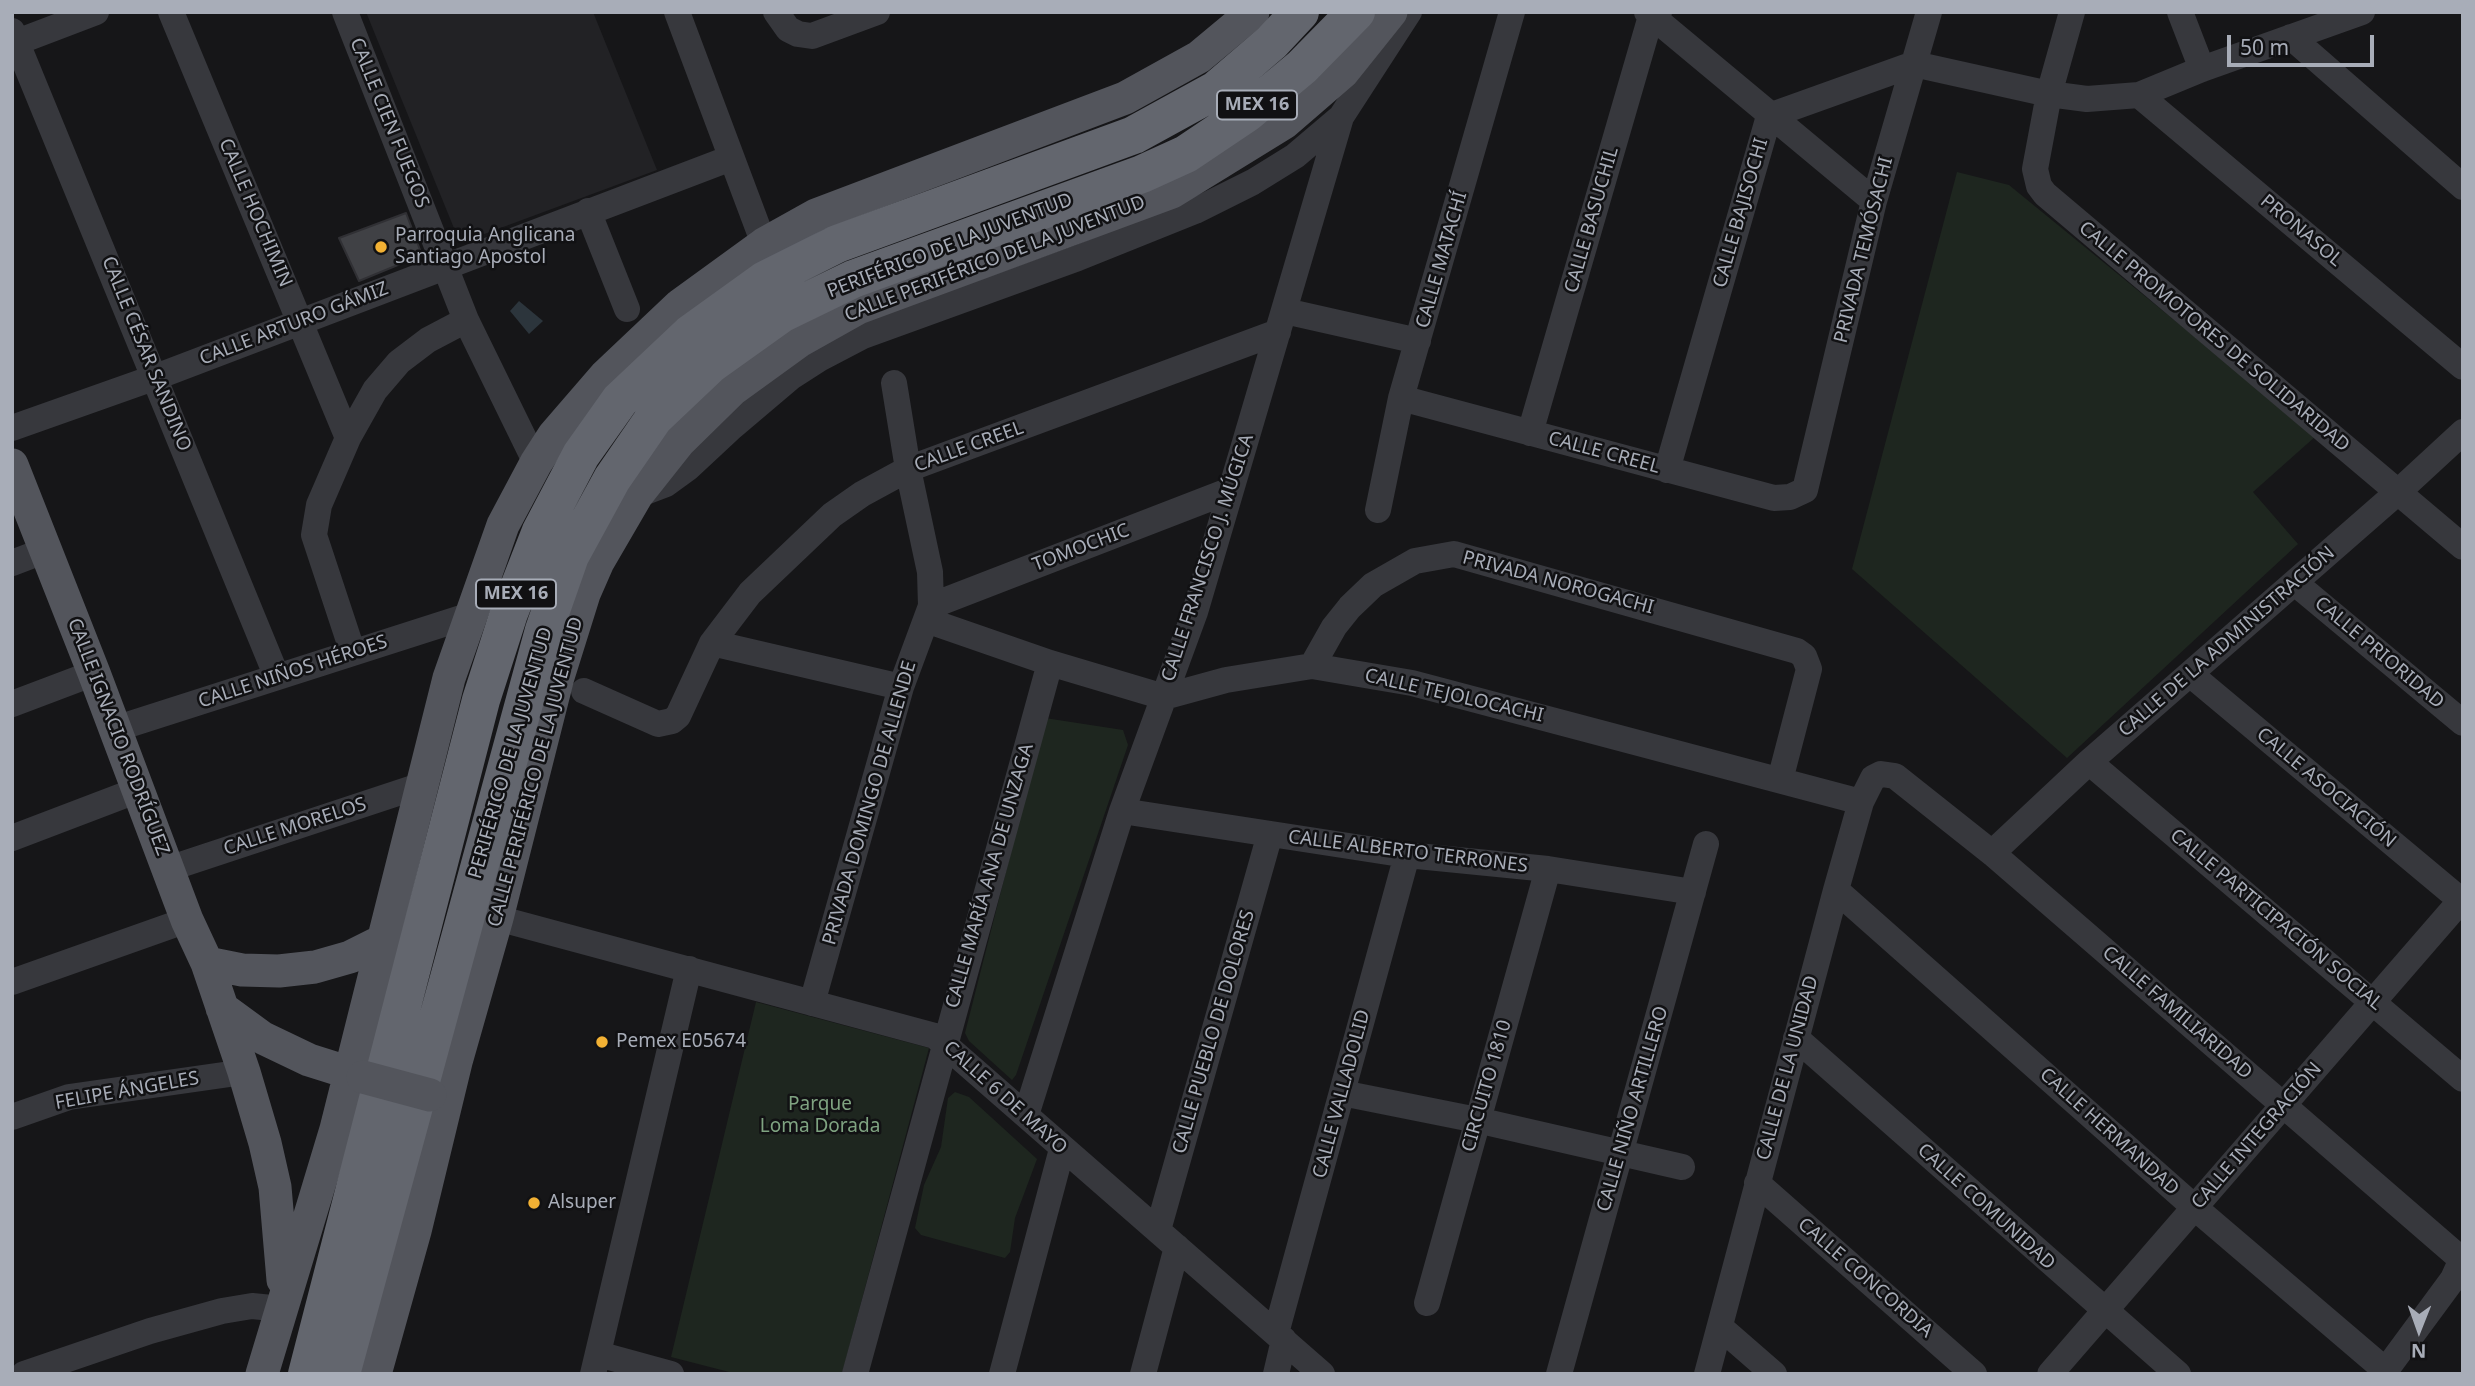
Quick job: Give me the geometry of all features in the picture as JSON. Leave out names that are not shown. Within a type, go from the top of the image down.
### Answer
[{"type":"highway","name":"PERIFÉRICO DE LA JUVENTUD","points":[[307,1374],[481,700],[509,613],[541,531],[580,455],[620,400],[690,334],[765,280],[837,244],[1135,135],[1216,90],[1272,43],[1300,12]]},
{"type":"highway","name":"PERIFÉRICO DE LA JUVENTUD","points":[[341,1374],[544,631],[570,556],[612,478],[654,418],[710,364],[782,314],[853,279],[1142,174],[1186,154],[1247,113],[1302,67],[1356,12]]},
{"type":"main road","points":[[262,1374],[336,1129],[356,1075],[383,941],[449,678],[503,524],[554,436],[605,376],[680,305],[764,244],[816,215],[1125,98],[1199,57],[1253,12]]},
{"type":"main road","name":"CALLE PERIFÉRICO DE LA JUVENTUD","points":[[375,1374],[415,1231],[439,1097],[497,918],[558,677],[584,594],[598,562],[637,495],[688,433],[733,390],[783,368],[801,340],[858,308],[1172,192],[1284,123],[1343,72],[1391,12]]},
{"type":"main road","name":"CALLE IGNACIO RODRÍGUEZ","points":[[12,466],[206,963],[244,1072],[275,1187],[283,1304]]},
{"type":"main road","points":[[206,963],[242,970],[279,971],[350,957],[383,941]]},
{"type":"main road","points":[[222,1008],[263,1038],[309,1060],[439,1097]]},
{"type":"street","points":[[14,39],[96,12]]},
{"type":"street","name":"CALLE HOCHIMIN","points":[[171,12],[348,438]]},
{"type":"street","name":"CALLE CIEN FUEGOS","points":[[345,12],[466,320],[536,463]]},
{"type":"street","points":[[677,12],[764,244]]},
{"type":"street","points":[[776,12],[788,29],[798,34],[813,36],[877,12]]},
{"type":"street","name":"CALLE FRANCISCO J. MÚGICA","points":[[1026,1115],[1122,811],[1195,612],[1341,117],[1409,12]]},
{"type":"street","name":"CALLE MATACHÍ","points":[[1378,510],[1401,398],[1513,12]]},
{"type":"street","name":"PRIVADA TEMÓSACHI","points":[[1805,490],[1874,201],[1929,12]]},
{"type":"street","name":"CALLE PROMOTORES DE SOLIDARIDAD","points":[[2072,12],[2049,94],[2035,169],[2039,186],[2045,194],[2463,547]]},
{"type":"street","points":[[2180,12],[2202,69]]},
{"type":"street","points":[[1914,64],[2049,94],[2087,99],[2139,95],[2291,37],[2328,18],[2362,12]]},
{"type":"street","points":[[1652,13],[1769,116],[1874,201]]},
{"type":"street","name":"CALLE BASUCHIL","points":[[1530,433],[1652,13]]},
{"type":"street","points":[[2291,37],[2463,187]]},
{"type":"street","name":"CALLE CÉSAR SANDINO","points":[[14,39],[156,377],[277,677]]},
{"type":"street","name":"CALLE BAJISOCHI","points":[[1667,470],[1769,116],[1914,64]]},
{"type":"street","name":"PRONASOL","points":[[2139,95],[2463,367]]},
{"type":"street","points":[[783,368],[819,359],[863,336],[1078,258],[1195,211],[1253,182],[1295,156],[1341,117]]},
{"type":"street","name":"CALLE ARTURO GÁMIZ","points":[[12,428],[301,323],[446,265],[731,158]]},
{"type":"street","points":[[588,211],[627,309]]},
{"type":"street","points":[[353,653],[314,535],[319,505],[348,438],[375,390],[400,362],[428,340],[466,320]]},
{"type":"street","points":[[1281,322],[1418,341]]},
{"type":"street","name":"CALLE CREEL","points":[[584,691],[658,724],[671,721],[678,716],[712,643],[750,593],[832,515],[862,494],[908,469],[1281,322]]},
{"type":"street","points":[[894,383],[908,469],[930,572],[929,613],[1050,663],[1164,697]]},
{"type":"street","name":"CALLE CREEL","points":[[1401,398],[1774,498],[1790,497],[1805,490]]},
{"type":"street","name":"CALLE DE LA ADMINISTRACIÓN","points":[[1992,853],[2089,762],[2463,432]]},
{"type":"street","name":"TOMOCHIC","points":[[929,613],[1231,490]]},
{"type":"street","points":[[12,563],[46,550]]},
{"type":"street","name":"PRIVADA NOROGACHI","points":[[1312,666],[1334,627],[1373,585],[1388,574],[1415,561],[1454,554],[1788,647],[1804,656],[1809,669],[1780,780]]},
{"type":"street","name":"CALLE PRIORIDAD","points":[[2295,583],[2463,723]]},
{"type":"street","name":"PRIVADA DOMINGO DE ALLENDE","points":[[812,1003],[901,687],[929,613]]},
{"type":"street","name":"CALLE NIÑOS HÉROES","points":[[115,729],[471,615]]},
{"type":"street","points":[[712,643],[901,687]]},
{"type":"street","name":"CALLE MARÍA ANA DE UNZAGA","points":[[855,1374],[1050,663]]},
{"type":"street","name":"CALLE TEJOLOCACHI","points":[[1164,697],[1226,680],[1312,666],[1412,683],[1861,802]]},
{"type":"street","points":[[12,704],[94,673]]},
{"type":"street","name":"CALLE ASOCIACIÓN","points":[[2190,674],[2462,900]]},
{"type":"street","name":"CALLE PARTICIPACIÓN SOCIAL","points":[[2089,762],[2463,1079]]},
{"type":"street","name":"CALLE FAMILIARIDAD","points":[[1887,774],[1899,779],[1992,853],[2285,1106],[2460,1270]]},
{"type":"street","name":"CALLE DE LA UNIDAD","points":[[1707,1374],[1861,802],[1873,778],[1887,774]]},
{"type":"street","name":"CALLE MORELOS","points":[[168,869],[422,785]]},
{"type":"street","points":[[12,838],[138,790]]},
{"type":"street","name":"CALLE ALBERTO TERRONES","points":[[1122,811],[1407,855],[1548,869],[1693,892]]},
{"type":"street","name":"CALLE PUEBLO DE DOLORES","points":[[1143,1374],[1168,1239],[1270,834]]},
{"type":"street","name":"CALLE NIÑO ARTILLERO","points":[[1559,1374],[1706,844]]},
{"type":"street","name":"CALLE VALLADOLID","points":[[1276,1374],[1280,1337],[1342,1093],[1407,855]]},
{"type":"street","name":"CIRCUITO 1810","points":[[1427,1303],[1548,869]]},
{"type":"street","name":"CALLE HERMANDAD","points":[[1836,890],[2194,1208],[2384,1372]]},
{"type":"street","name":"CALLE INTEGRACIÓN","points":[[2050,1374],[2462,900]]},
{"type":"street","name":"CALLE 6 DE MAYO","points":[[497,918],[935,1036],[1322,1374]]},
{"type":"street","points":[[12,982],[187,920]]},
{"type":"street","points":[[671,1374],[596,1364],[689,970]]},
{"type":"street","name":"CALLE COMUNIDAD","points":[[1796,1038],[2178,1374]]},
{"type":"street","name":"FELIPE ÁNGELES","points":[[12,1117],[69,1097],[244,1072]]},
{"type":"street","points":[[1342,1093],[1477,1120],[1682,1167]]},
{"type":"street","points":[[1002,1374],[1062,1149]]},
{"type":"street","name":"CALLE CONCORDIA","points":[[1757,1183],[1974,1374]]},
{"type":"street","points":[[2384,1372],[2460,1270]]},
{"type":"street","points":[[24,1374],[150,1331],[222,1311],[283,1304]]},
{"type":"street","points":[[1720,1327],[1774,1374]]},
{"type":"street","points":[[102,1374],[110,1346]]},
{"type":"shaded area","points":[[366,12],[593,12],[657,170],[460,243]]},
{"type":"shaded area","points":[[519,301],[543,321],[529,334],[510,311]]},
{"type":"green space","points":[[1957,172],[2009,185],[2316,436],[2253,492],[2298,544],[2067,758],[1852,569]]},
{"type":"green space","points":[[1045,718],[1123,730],[1128,745],[1016,1075],[1012,1080],[969,1041],[965,1033]]},
{"type":"green space","name":"Parque Loma Dorada","points":[[756,1002],[929,1048],[842,1374],[737,1374],[671,1357]]},
{"type":"green space","points":[[955,1092],[969,1097],[1037,1159],[1015,1218],[1010,1252],[1005,1258],[921,1235],[915,1228],[924,1185],[941,1147],[948,1098]]},
{"type":"building","name":"Parroquia Anglicana Santiago Apostol","points":[[406,213],[422,255],[359,281],[339,238]]},
{"type":"place","name":"Parroquia Anglicana Santiago Apostol","points":[[381,247]]},
{"type":"place","name":"Pemex E05674","points":[[602,1042]]},
{"type":"place","name":"Alsuper","points":[[534,1203]]}]
